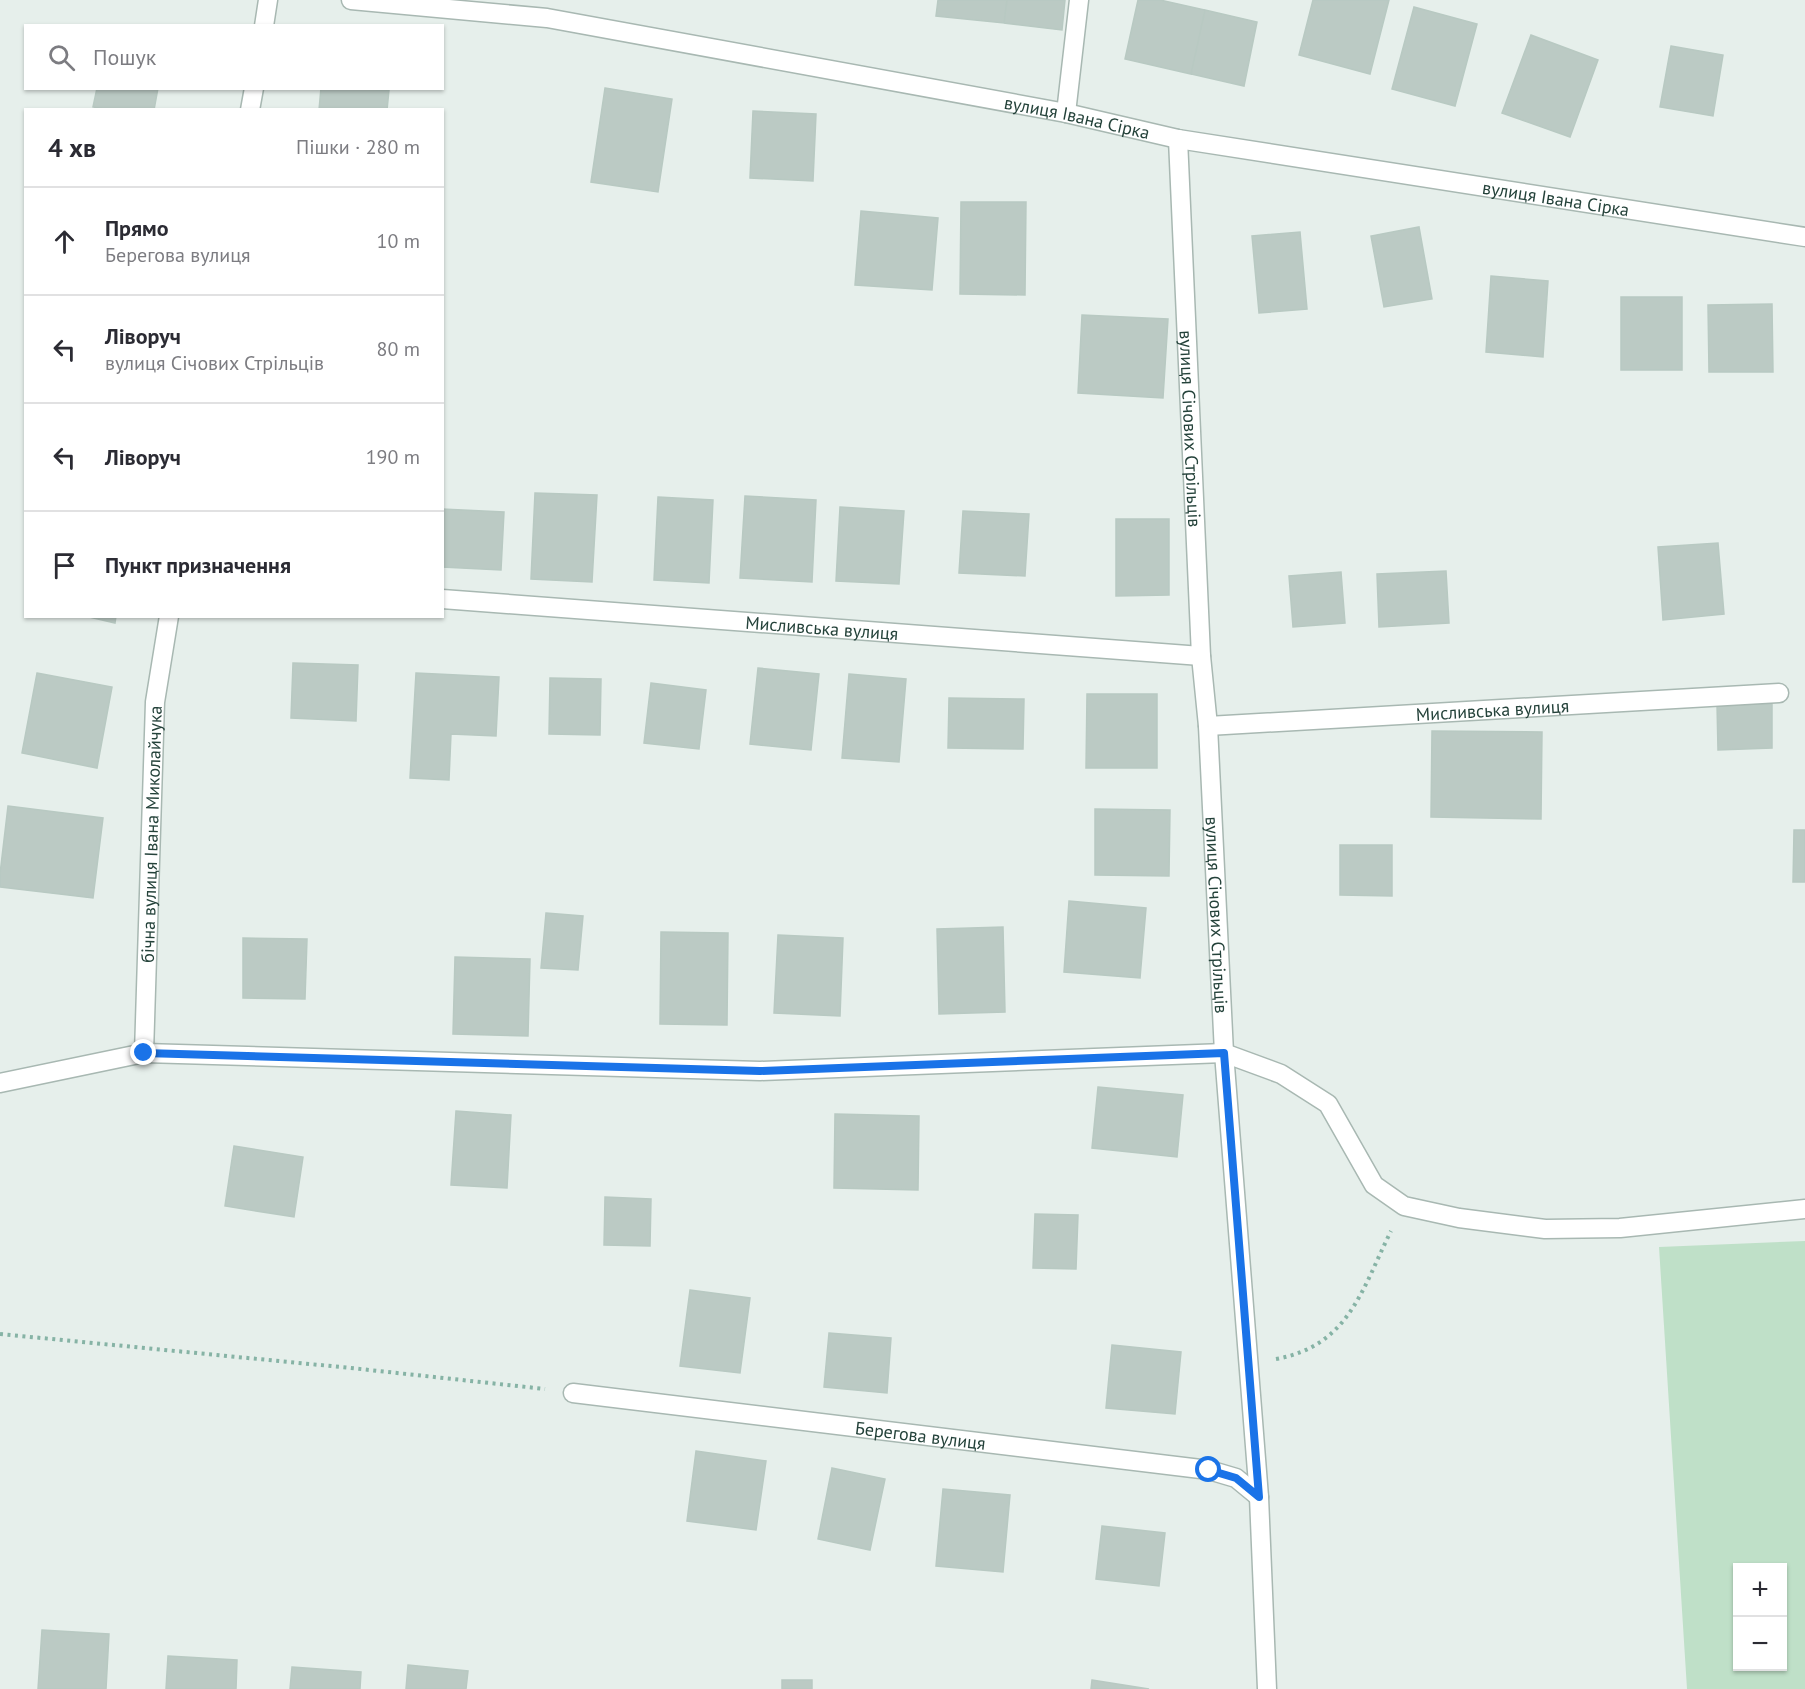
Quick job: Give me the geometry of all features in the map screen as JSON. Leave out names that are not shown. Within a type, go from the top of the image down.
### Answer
[{"type":"street","points":[[264,24],[268,0]]},
{"type":"street","name":"вулиця Івана Сірка","points":[[351,0],[548,9],[1066,112],[1178,139],[1805,237]]},
{"type":"street","points":[[1066,112],[1079,0]]},
{"type":"street","points":[[250,108],[254,90]]},
{"type":"street","name":"вулиця Січових Стрільців","points":[[1178,139],[1201,656],[1208,726],[1224,1053],[1259,1497],[1267,1689]]},
{"type":"street","name":"Мисливська вулиця","points":[[444,599],[1201,656]]},
{"type":"street","name":"бічна вулиця Івана Миколайчука","points":[[144,1053],[155,702],[169,618]]},
{"type":"street","name":"Мисливська вулиця","points":[[1208,726],[1779,693]]},
{"type":"street","points":[[0,1083],[144,1053],[760,1071],[1224,1053],[1281,1074],[1328,1104],[1374,1185],[1404,1206],[1459,1218],[1545,1229],[1620,1228],[1805,1209]]},
{"type":"street","name":"Берегова вулиця","points":[[573,1393],[1209,1470],[1236,1478],[1259,1497]]},
{"type":"path","points":[[1248,1364],[1296,1356],[1315,1347],[1329,1335],[1361,1295],[1404,1206]]},
{"type":"path","points":[[0,1334],[363,1369],[573,1393]]},
{"type":"green space","points":[[1805,1241],[1805,1689],[1687,1689],[1659,1247]]},
{"type":"building","points":[[938,0],[1007,0],[1004,23],[936,16]]},
{"type":"building","points":[[1007,0],[1065,0],[1062,30],[1004,23]]},
{"type":"building","points":[[1138,0],[1160,0],[1205,10],[1191,74],[1125,59]]},
{"type":"building","points":[[1313,0],[1389,0],[1370,74],[1299,55]]},
{"type":"building","points":[[1414,7],[1477,24],[1455,106],[1392,89]]},
{"type":"building","points":[[1205,10],[1257,22],[1244,86],[1191,74]]},
{"type":"building","points":[[1531,35],[1598,60],[1570,137],[1502,113]]},
{"type":"building","points":[[1671,46],[1723,55],[1713,116],[1660,107]]},
{"type":"building","points":[[605,88],[672,99],[658,192],[591,182]]},
{"type":"building","points":[[97,90],[158,90],[154,108],[93,107]]},
{"type":"building","points":[[321,90],[389,90],[387,108],[319,108]]},
{"type":"building","points":[[753,111],[816,114],[813,181],[750,178]]},
{"type":"building","points":[[961,202],[1026,202],[1025,295],[960,294]]},
{"type":"building","points":[[861,211],[938,218],[932,290],[855,285]]},
{"type":"building","points":[[1419,227],[1432,299],[1384,307],[1371,236]]},
{"type":"building","points":[[1300,232],[1307,309],[1259,313],[1252,236]]},
{"type":"building","points":[[1491,276],[1548,281],[1543,357],[1486,352]]},
{"type":"building","points":[[1621,297],[1682,297],[1682,370],[1621,370]]},
{"type":"building","points":[[1772,304],[1773,372],[1709,372],[1708,305]]},
{"type":"building","points":[[1082,315],[1168,319],[1163,398],[1078,393]]},
{"type":"building","points":[[535,493],[597,495],[592,582],[531,579]]},
{"type":"building","points":[[745,496],[816,500],[812,582],[740,578]]},
{"type":"building","points":[[658,497],[713,500],[709,583],[654,580]]},
{"type":"building","points":[[840,507],[904,511],[899,584],[836,581]]},
{"type":"building","points":[[444,509],[504,512],[501,570],[444,567]]},
{"type":"building","points":[[963,511],[1029,514],[1025,576],[959,573]]},
{"type":"building","points":[[1116,519],[1169,519],[1169,595],[1116,596]]},
{"type":"building","points":[[1718,543],[1724,614],[1663,620],[1658,547]]},
{"type":"building","points":[[1446,571],[1449,623],[1379,627],[1377,574]]},
{"type":"building","points":[[1341,572],[1345,623],[1293,627],[1289,576]]},
{"type":"building","points":[[94,618],[116,618],[115,623]]},
{"type":"building","points":[[293,663],[358,665],[356,721],[291,718]]},
{"type":"building","points":[[758,668],[819,674],[811,750],[750,744]]},
{"type":"building","points":[[37,673],[112,687],[97,768],[22,753]]},
{"type":"building","points":[[416,673],[499,677],[496,736],[451,734],[449,780],[410,778]]},
{"type":"building","points":[[849,674],[906,679],[899,762],[842,758]]},
{"type":"building","points":[[550,678],[601,679],[600,735],[549,734]]},
{"type":"building","points":[[651,683],[706,690],[699,749],[644,743]]},
{"type":"building","points":[[1087,694],[1157,694],[1157,768],[1086,768]]},
{"type":"building","points":[[949,698],[1024,699],[1023,749],[948,748]]},
{"type":"building","points":[[1717,704],[1772,704],[1772,748],[1718,750]]},
{"type":"building","points":[[1432,731],[1542,732],[1541,819],[1431,817]]},
{"type":"building","points":[[8,806],[103,818],[93,898],[0,887]]},
{"type":"building","points":[[1095,809],[1170,810],[1169,876],[1095,875]]},
{"type":"building","points":[[1794,830],[1805,830],[1805,882],[1793,882]]},
{"type":"building","points":[[1340,845],[1392,845],[1392,896],[1340,895]]},
{"type":"building","points":[[1069,901],[1146,908],[1140,978],[1064,972]]},
{"type":"building","points":[[546,913],[583,916],[578,970],[541,968]]},
{"type":"building","points":[[1003,927],[1005,1012],[939,1014],[937,929]]},
{"type":"building","points":[[661,932],[728,933],[727,1025],[660,1024]]},
{"type":"building","points":[[778,935],[843,938],[840,1016],[774,1013]]},
{"type":"building","points":[[243,938],[307,939],[305,999],[243,998]]},
{"type":"building","points":[[455,957],[530,959],[528,1036],[453,1034]]},
{"type":"building","points":[[1098,1087],[1183,1095],[1177,1157],[1092,1148]]},
{"type":"building","points":[[456,1111],[511,1115],[507,1188],[451,1185]]},
{"type":"building","points":[[835,1114],[919,1116],[918,1190],[834,1188]]},
{"type":"building","points":[[234,1146],[303,1157],[294,1217],[225,1206]]},
{"type":"building","points":[[605,1197],[651,1199],[650,1246],[604,1245]]},
{"type":"building","points":[[1035,1214],[1078,1215],[1076,1269],[1033,1268]]},
{"type":"building","points":[[690,1290],[750,1298],[740,1373],[680,1366]]},
{"type":"building","points":[[829,1333],[891,1338],[887,1393],[824,1387]]},
{"type":"building","points":[[1112,1345],[1181,1352],[1175,1414],[1106,1408]]},
{"type":"building","points":[[696,1451],[766,1461],[756,1530],[687,1521]]},
{"type":"building","points":[[832,1468],[885,1479],[870,1550],[818,1539]]},
{"type":"building","points":[[943,1489],[1010,1495],[1003,1572],[936,1566]]},
{"type":"building","points":[[1102,1526],[1165,1533],[1159,1586],[1096,1579]]},
{"type":"building","points":[[42,1630],[109,1634],[106,1689],[38,1689]]},
{"type":"building","points":[[168,1656],[237,1660],[236,1689],[166,1689]]},
{"type":"building","points":[[408,1665],[468,1671],[466,1689],[406,1689]]},
{"type":"building","points":[[292,1667],[361,1672],[360,1689],[290,1689]]},
{"type":"building","points":[[782,1680],[812,1680],[812,1689],[782,1689]]},
{"type":"building","points":[[1092,1680],[1149,1689],[1091,1689]]},
{"type":"route","points":[[144,1053],[760,1071],[1224,1053],[1259,1497],[1236,1478],[1209,1470]]}]
